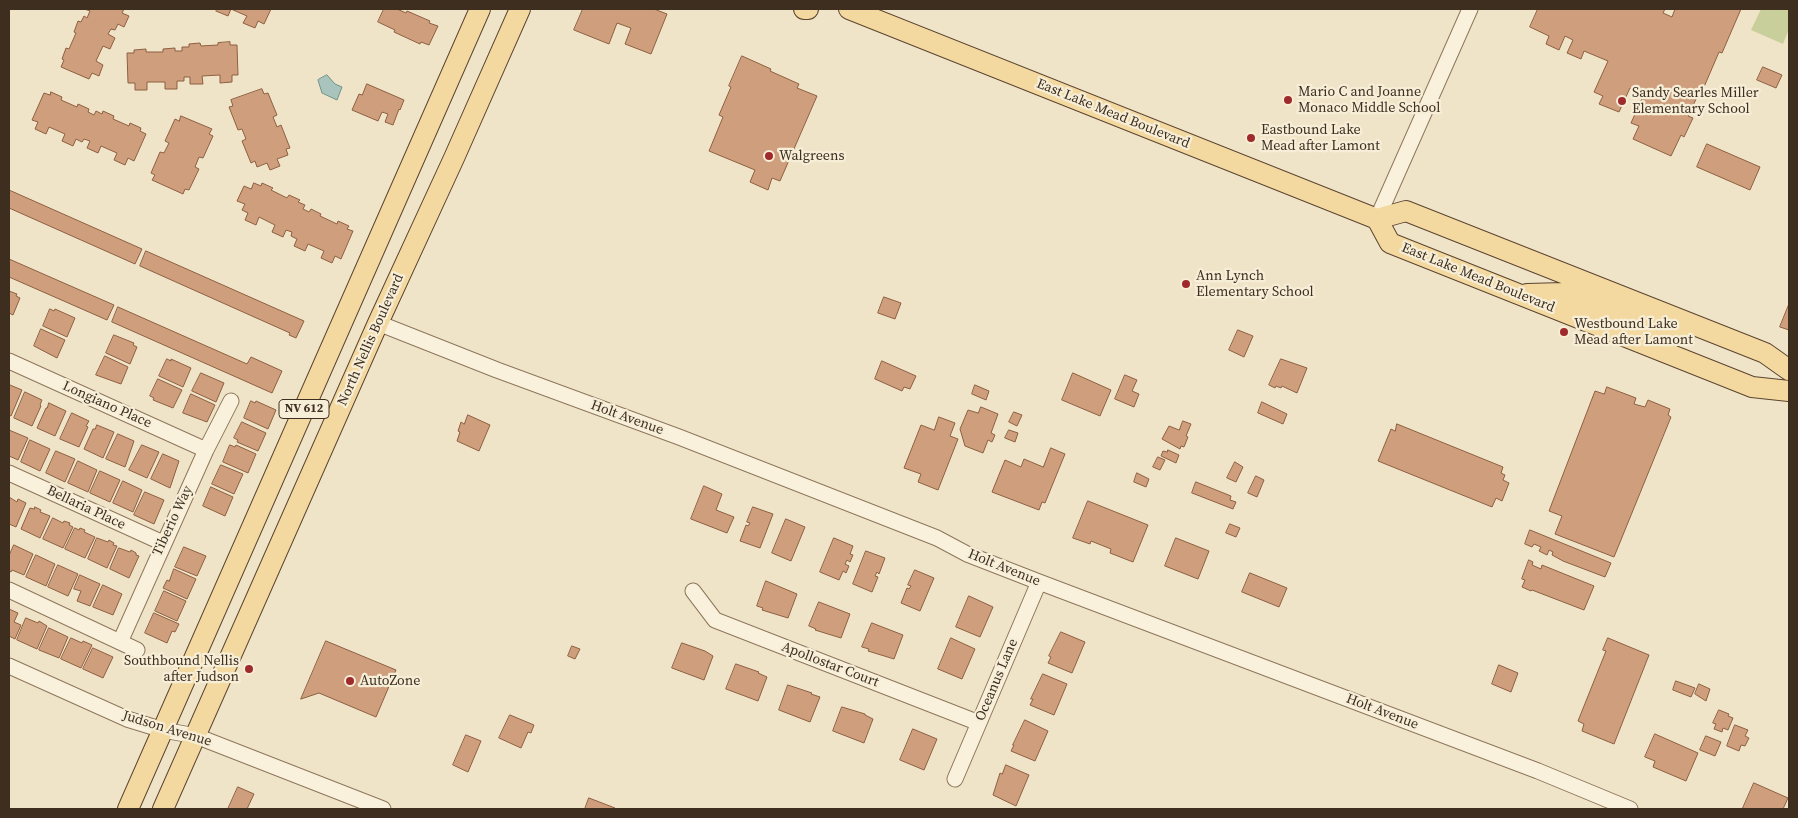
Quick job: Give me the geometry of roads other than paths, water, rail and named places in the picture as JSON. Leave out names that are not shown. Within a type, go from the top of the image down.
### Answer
[{"type":"main road","name":"NV 612","points":[[128,809],[480,9]]},
{"type":"main road","name":"North Nellis Boulevard","points":[[163,809],[378,323],[520,9]]},
{"type":"main road","name":"East Lake Mead Boulevard","points":[[849,9],[1377,219],[1390,243],[1752,387],[1789,391]]},
{"type":"main road","points":[[1377,219],[1406,211],[1765,353],[1789,370]]},
{"type":"main road","points":[[1520,295],[1564,293],[1676,334],[1684,330],[1689,323]]},
{"type":"street","points":[[1377,219],[1470,9]]},
{"type":"street","name":"Holt Avenue","points":[[378,323],[496,370],[679,437],[937,538],[967,554],[1543,773],[1630,809]]},
{"type":"street","name":"Longiano Place","points":[[9,361],[206,450]]},
{"type":"street","name":"Tiberio Way","points":[[120,642],[206,450],[231,401]]},
{"type":"street","name":"Bellaria Place","points":[[9,473],[163,544]]},
{"type":"street","name":"Oceanus Lane","points":[[955,779],[1039,582]]},
{"type":"street","points":[[9,590],[137,650]]},
{"type":"street","name":"Apollostar Court","points":[[693,591],[715,620],[979,724]]},
{"type":"street","name":"Judson Avenue","points":[[9,666],[127,719],[163,730],[196,736],[383,809]]},
{"type":"water","points":[[327,75],[335,84],[342,87],[337,100],[322,93],[318,80]]},
{"type":"place","name":"Mario C and Joanne Monaco Middle School","points":[[1288,100]]},
{"type":"place","name":"Sandy Searles Miller Elementary School","points":[[1622,101]]},
{"type":"place","name":"Eastbound Lake Mead after Lamont","points":[[1251,138]]},
{"type":"place","name":"Walgreens","points":[[769,156]]},
{"type":"place","name":"Ann Lynch Elementary School","points":[[1186,284]]},
{"type":"place","name":"Westbound Lake Mead after Lamont","points":[[1564,332]]},
{"type":"place","name":"Southbound Nellis after Judson","points":[[249,669]]},
{"type":"place","name":"AutoZone","points":[[350,681]]}]
